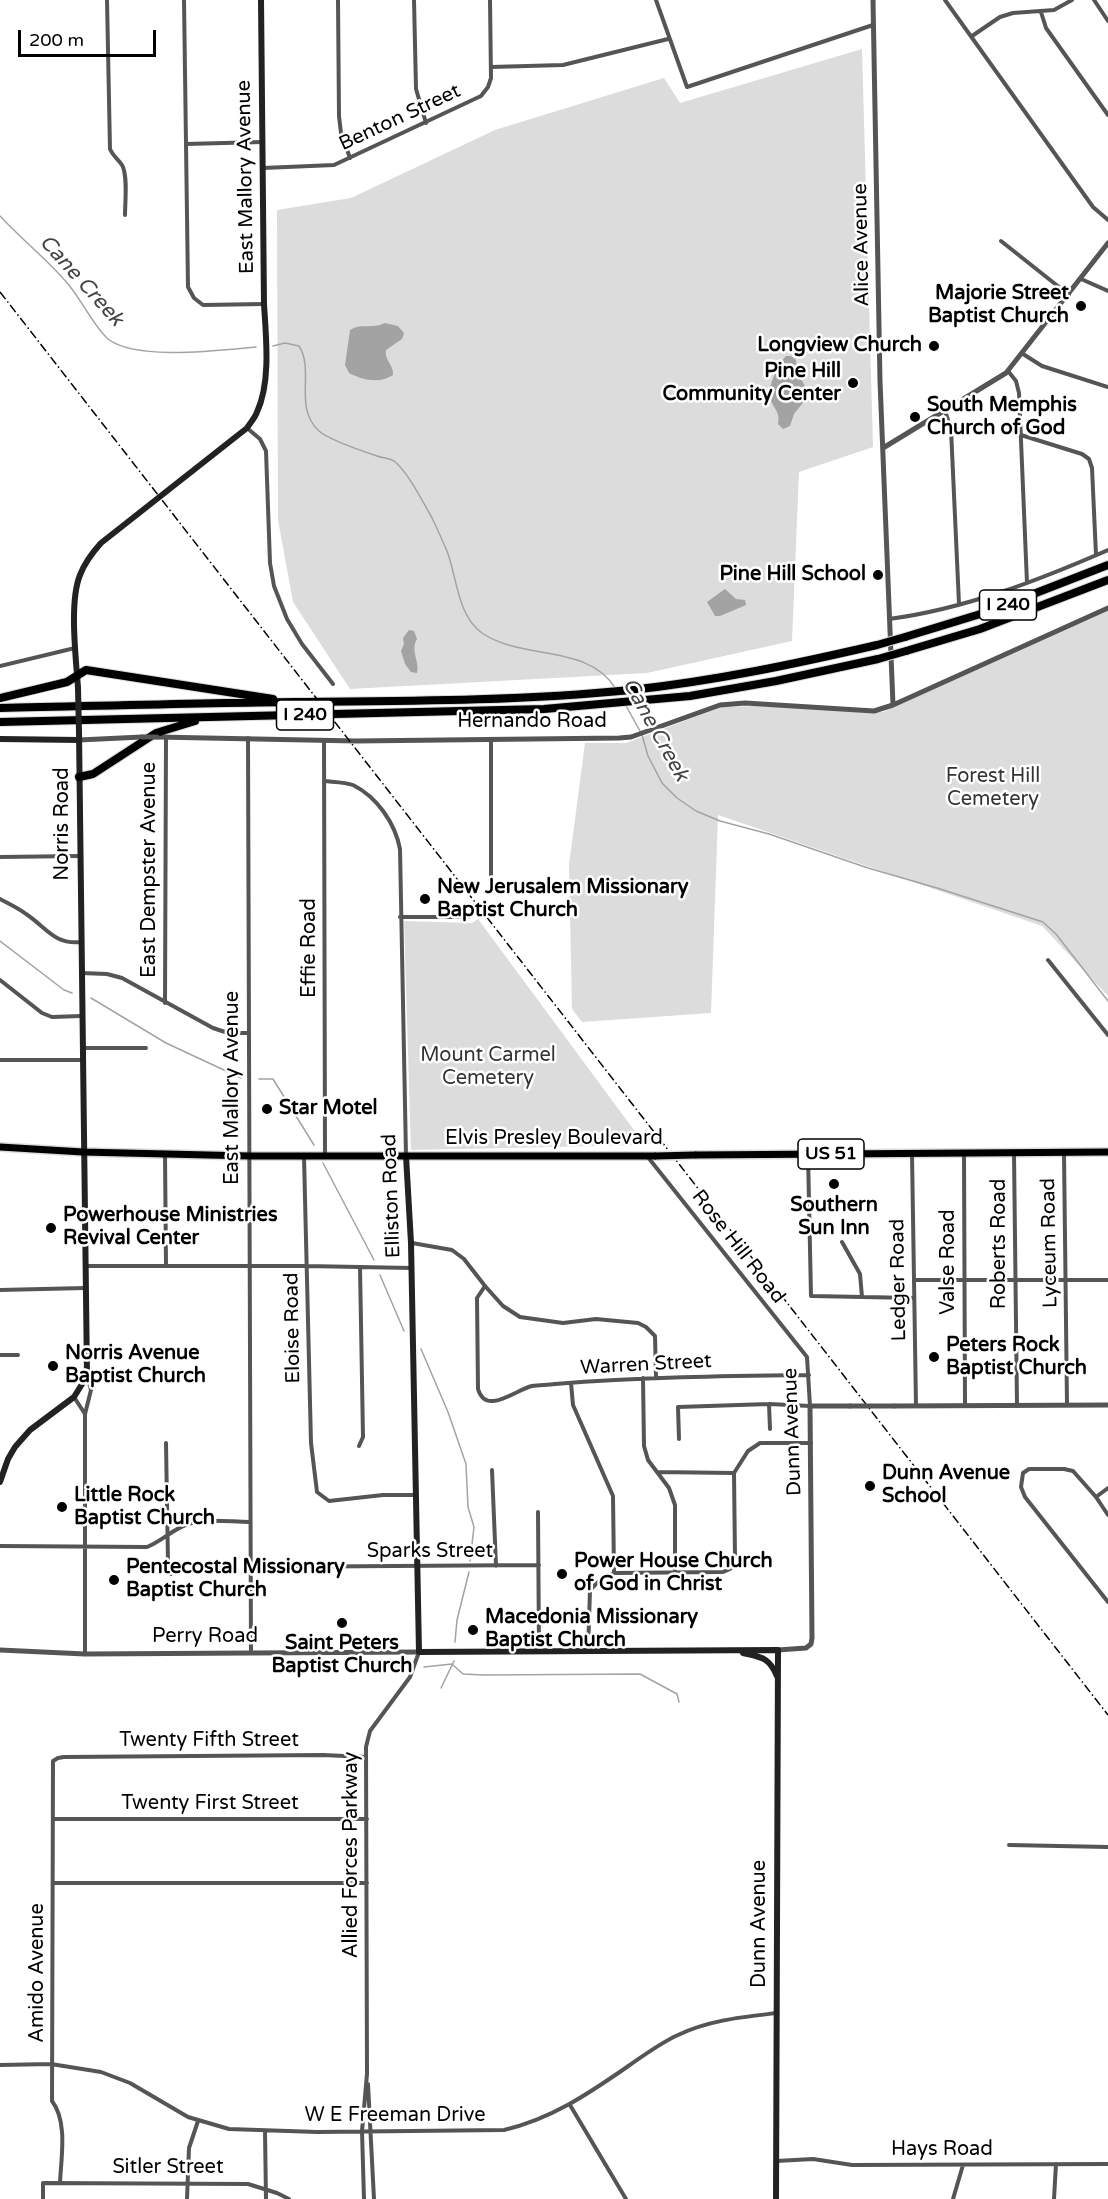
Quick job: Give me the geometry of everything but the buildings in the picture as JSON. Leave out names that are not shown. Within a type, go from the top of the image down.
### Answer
[{"type":"highway","name":"I 240","points":[[0,708],[522,697],[630,690],[755,672],[877,645],[987,612],[1108,565]]},
{"type":"highway","name":"I 240","points":[[0,722],[544,710],[690,696],[776,681],[878,659],[980,629],[1108,580]]},
{"type":"highway","points":[[0,698],[67,682],[86,670],[295,702]]},
{"type":"highway","points":[[79,777],[93,774],[156,733],[213,717]]},
{"type":"main road","name":"East Mallory Avenue","points":[[261,0],[264,304],[267,354]]},
{"type":"main road","name":"Norris Road","points":[[87,1376],[76,648],[76,594],[79,576],[89,556],[101,543],[248,428],[258,412],[267,354]]},
{"type":"main road","name":"Hernando Road","points":[[0,740],[79,740]]},
{"type":"main road","name":"Elvis Presley Boulevard","points":[[0,1147],[83,1152],[304,1157],[1108,1152]]},
{"type":"main road","name":"Elliston Road","points":[[406,1156],[411,1243],[419,1652]]},
{"type":"main road","points":[[0,1482],[8,1458],[22,1438],[74,1397],[87,1376]]},
{"type":"main road","name":"Perry Road","points":[[419,1652],[778,1650]]},
{"type":"main road","name":"Dunn Avenue","points":[[776,2199],[778,1650]]},
{"type":"main road","points":[[729,1651],[759,1656],[772,1667],[778,1679]]},
{"type":"street","points":[[108,0],[110,149],[113,156],[123,166],[125,215]]},
{"type":"street","points":[[184,0],[188,287],[194,298],[203,304],[264,304]]},
{"type":"street","points":[[338,0],[339,116],[344,144],[350,158]]},
{"type":"street","points":[[414,0],[416,89],[426,123]]},
{"type":"street","name":"Benton Street","points":[[262,168],[325,167],[350,158],[481,96],[491,78],[490,0]]},
{"type":"street","points":[[656,0],[687,87],[873,25]]},
{"type":"street","name":"Alice Avenue","points":[[873,0],[880,381],[893,705]]},
{"type":"street","points":[[945,0],[1094,207],[1108,220]]},
{"type":"street","points":[[972,36],[1006,15],[1054,10],[1072,0]]},
{"type":"street","points":[[1094,0],[1108,21]]},
{"type":"street","points":[[1041,12],[1046,28],[1108,115]]},
{"type":"street","points":[[491,68],[563,65],[668,39]]},
{"type":"street","points":[[186,144],[262,142]]},
{"type":"street","points":[[1002,241],[1069,294]]},
{"type":"street","points":[[883,448],[1008,371],[1108,243]]},
{"type":"street","points":[[1081,279],[1108,291]]},
{"type":"street","points":[[1023,354],[1042,366],[1108,387]]},
{"type":"street","points":[[1008,371],[1018,387],[1027,583]]},
{"type":"street","points":[[945,411],[951,429],[959,604]]},
{"type":"street","points":[[248,428],[260,439],[266,451],[270,563],[274,586],[287,619],[302,644],[333,684]]},
{"type":"street","points":[[1021,435],[1082,454],[1089,459],[1092,471],[1096,555]]},
{"type":"street","points":[[889,620],[923,615],[1027,583],[1108,550]]},
{"type":"street","name":"Hernando Road","points":[[79,740],[142,737],[324,740],[631,737],[720,705],[745,703],[874,711],[893,705],[1108,608]]},
{"type":"street","points":[[0,666],[76,648]]},
{"type":"street","name":"East Dempster Avenue","points":[[165,1003],[166,737]]},
{"type":"street","name":"East Mallory Avenue","points":[[248,738],[251,1653]]},
{"type":"street","points":[[491,739],[491,889]]},
{"type":"street","name":"Effie Road","points":[[324,740],[325,1156]]},
{"type":"street","name":"Elliston Road","points":[[324,781],[352,784],[387,815],[397,833],[400,849],[406,1156]]},
{"type":"street","points":[[0,857],[80,856]]},
{"type":"street","points":[[0,899],[27,914],[60,941],[81,942]]},
{"type":"street","points":[[400,917],[469,917]]},
{"type":"street","points":[[1048,960],[1108,1035]]},
{"type":"street","points":[[81,973],[107,974],[122,978],[213,1028],[228,1033],[249,1033]]},
{"type":"street","points":[[0,980],[42,1013],[52,1017],[81,1016]]},
{"type":"street","points":[[82,1048],[146,1048]]},
{"type":"street","points":[[0,1060],[82,1060]]},
{"type":"street","points":[[165,1153],[166,1266]]},
{"type":"street","name":"Valse Road","points":[[964,1153],[965,1406]]},
{"type":"street","name":"Roberts Road","points":[[1014,1153],[1017,1406]]},
{"type":"street","name":"Lyceum Road","points":[[1064,1153],[1067,1405]]},
{"type":"street","points":[[807,1154],[811,1296],[914,1298]]},
{"type":"street","name":"Ledger Road","points":[[912,1154],[916,1406]]},
{"type":"street","name":"Rose Hill Road","points":[[646,1156],[807,1357]]},
{"type":"street","name":"Eloise Road","points":[[304,1157],[310,1443],[317,1492],[329,1501],[383,1495],[416,1495]]},
{"type":"street","points":[[842,1242],[860,1274],[862,1297]]},
{"type":"street","points":[[411,1243],[452,1250],[464,1259],[484,1286],[503,1306],[519,1317],[564,1323],[597,1319],[638,1323],[646,1327],[655,1336],[656,1377]]},
{"type":"street","points":[[86,1266],[411,1268]]},
{"type":"street","points":[[359,1446],[363,1437],[360,1268]]},
{"type":"street","points":[[914,1280],[1108,1280]]},
{"type":"street","name":"Warren Street","points":[[484,1286],[477,1298],[478,1389],[481,1397],[488,1401],[496,1402],[533,1386],[643,1377],[809,1375]]},
{"type":"street","points":[[0,1290],[86,1288]]},
{"type":"street","points":[[0,1355],[18,1355]]},
{"type":"street","name":"Dunn Avenue","points":[[806,1648],[811,1644],[812,1638],[811,1443],[807,1357]]},
{"type":"street","name":"Norris Road","points":[[85,1654],[85,1413],[91,1390],[87,1376]]},
{"type":"street","points":[[643,1377],[644,1446],[648,1460],[669,1488],[675,1505],[675,1573]]},
{"type":"street","points":[[572,1383],[573,1405],[613,1496],[614,1573]]},
{"type":"street","points":[[74,1397],[85,1413]]},
{"type":"street","points":[[679,1439],[678,1407],[769,1404],[850,1407],[1108,1405]]},
{"type":"street","points":[[769,1404],[770,1429]]},
{"type":"street","points":[[166,1443],[168,1563],[171,1574]]},
{"type":"street","points":[[588,1652],[590,1590],[598,1582],[614,1573],[723,1572],[730,1569],[735,1559],[734,1473],[748,1451],[760,1443],[811,1443]]},
{"type":"street","points":[[1108,1515],[1096,1497],[1073,1471],[1029,1469],[1023,1473],[1021,1487],[1025,1497],[1108,1602]]},
{"type":"street","points":[[492,1470],[496,1566]]},
{"type":"street","points":[[657,1472],[734,1473]]},
{"type":"street","points":[[1096,1497],[1108,1488]]},
{"type":"street","points":[[538,1512],[539,1652]]},
{"type":"street","points":[[0,1546],[147,1546],[158,1543],[188,1524],[249,1522]]},
{"type":"street","name":"Sparks Street","points":[[251,1567],[538,1566]]},
{"type":"street","name":"Perry Road","points":[[778,1650],[806,1648]]},
{"type":"street","name":"Perry Road","points":[[0,1650],[85,1654],[419,1652]]},
{"type":"street","name":"Allied Forces Parkway","points":[[364,2199],[362,2132],[367,2074],[366,1757],[370,1731],[410,1677],[419,1652]]},
{"type":"street","name":"Twenty Fifth Street","points":[[53,1761],[58,1758],[86,1757],[323,1755],[366,1757]]},
{"type":"street","name":"Amido Avenue","points":[[53,1761],[51,2064],[52,2101],[59,2112],[60,2122],[60,2183]]},
{"type":"street","name":"Twenty First Street","points":[[54,1819],[367,1819]]},
{"type":"street","points":[[1009,1845],[1108,1847]]},
{"type":"street","points":[[53,1883],[367,1883]]},
{"type":"street","name":"W E Freeman Drive","points":[[0,2065],[51,2064],[86,2068],[120,2078],[198,2121],[229,2129],[362,2132],[504,2130],[529,2124],[570,2105],[677,2035],[719,2021],[777,2013]]},
{"type":"street","name":"Allied Forces Parkway","points":[[367,2074],[374,2199]]},
{"type":"street","points":[[570,2105],[626,2199]]},
{"type":"street","points":[[188,2199],[189,2148],[198,2121]]},
{"type":"street","points":[[265,2131],[267,2199]]},
{"type":"street","name":"Hays Road","points":[[776,2161],[813,2159],[852,2165],[1108,2164]]},
{"type":"street","points":[[1053,2199],[1056,2164]]},
{"type":"street","points":[[953,2199],[963,2165]]},
{"type":"street","name":"Sitler Street","points":[[43,2199],[43,2183],[248,2184],[267,2189],[289,2199]]},
{"type":"green space","points":[[862,49],[873,447],[799,472],[792,641],[647,673],[350,689],[293,602],[278,520],[277,210],[351,198],[495,130],[664,78],[680,103]]},
{"type":"green space","name":"Forest Hill Cemetery","points":[[1108,611],[1108,996],[1042,926],[718,815],[711,1013],[582,1022],[572,1009],[569,865],[585,743],[626,743],[721,707],[754,706],[883,712]]},
{"type":"green space","name":"Mount Carmel Cemetery","points":[[478,919],[645,1145],[411,1150],[404,921],[472,923]]},
{"type":"shaded area","points":[[385,323],[398,326],[404,333],[402,339],[386,350],[386,357],[393,375],[388,378],[371,380],[349,373],[345,365],[350,330]]},
{"type":"shaded area","points":[[786,356],[791,356],[796,360],[797,372],[807,394],[806,399],[794,414],[790,426],[783,429],[778,424],[778,416],[771,401],[770,387],[774,375]]},
{"type":"shaded area","points":[[725,589],[736,599],[745,600],[746,605],[715,616],[707,602]]},
{"type":"shaded area","points":[[409,630],[414,631],[417,639],[414,647],[417,673],[411,672],[405,664],[401,651],[404,644],[403,638]]},
{"type":"waterway","name":"Cane Creek","points":[[0,216],[68,284],[103,334],[121,346],[158,352],[201,352],[256,347]]},
{"type":"waterway","name":"Cane Creek","points":[[273,346],[285,343],[299,346],[305,366],[307,411],[319,431],[346,445],[392,460],[405,472],[438,530],[447,551],[463,606],[474,625],[482,633],[498,642],[572,658],[589,665],[604,675],[616,689]]},
{"type":"waterway","name":"Cane Creek","points":[[625,704],[640,731]]},
{"type":"waterway","name":"Cane Creek","points":[[642,735],[648,756],[662,783],[677,798],[696,811],[720,821],[769,834],[868,868],[1043,922],[1056,934],[1108,1001]]},
{"type":"waterway","points":[[0,941],[64,990],[72,993]]},
{"type":"waterway","points":[[91,998],[166,1043],[241,1078]]},
{"type":"waterway","points":[[259,1079],[273,1079],[314,1145]]},
{"type":"waterway","points":[[323,1163],[374,1260]]},
{"type":"waterway","points":[[380,1275],[404,1331]]},
{"type":"waterway","points":[[421,1349],[448,1412],[466,1464],[468,1507],[474,1527],[470,1561]]},
{"type":"waterway","points":[[455,1642],[457,1620],[469,1572]]},
{"type":"waterway","points":[[441,1688],[454,1661]]},
{"type":"waterway","points":[[424,1667],[452,1664],[463,1674],[484,1675],[640,1674],[677,1694],[679,1702]]},
{"type":"railway","points":[[0,292],[1108,1715]]},
{"type":"place","name":"Majorie Street Baptist Church","points":[[1081,306]]},
{"type":"place","name":"Longview Church","points":[[934,346]]},
{"type":"place","name":"Pine Hill Community Center","points":[[853,383]]},
{"type":"place","name":"South Memphis Church of God","points":[[915,417]]},
{"type":"place","name":"Pine Hill School","points":[[878,575]]},
{"type":"place","name":"New Jerusalem Missionary Baptist Church","points":[[425,899]]},
{"type":"place","name":"Star Motel","points":[[267,1109]]},
{"type":"place","name":"Southern Sun Inn","points":[[834,1184]]},
{"type":"place","name":"Powerhouse Ministries Revival Center","points":[[51,1228]]},
{"type":"place","name":"Peters Rock Baptist Church","points":[[934,1357]]},
{"type":"place","name":"Norris Avenue Baptist Church","points":[[53,1366]]},
{"type":"place","name":"Dunn Avenue School","points":[[870,1486]]},
{"type":"place","name":"Little Rock Baptist Church","points":[[62,1507]]},
{"type":"place","name":"Power House Church of God in Christ","points":[[562,1574]]},
{"type":"place","name":"Pentecostal Missionary Baptist Church","points":[[114,1580]]},
{"type":"place","name":"Saint Peters Baptist Church","points":[[342,1623]]},
{"type":"place","name":"Macedonia Missionary Baptist Church","points":[[473,1630]]}]
